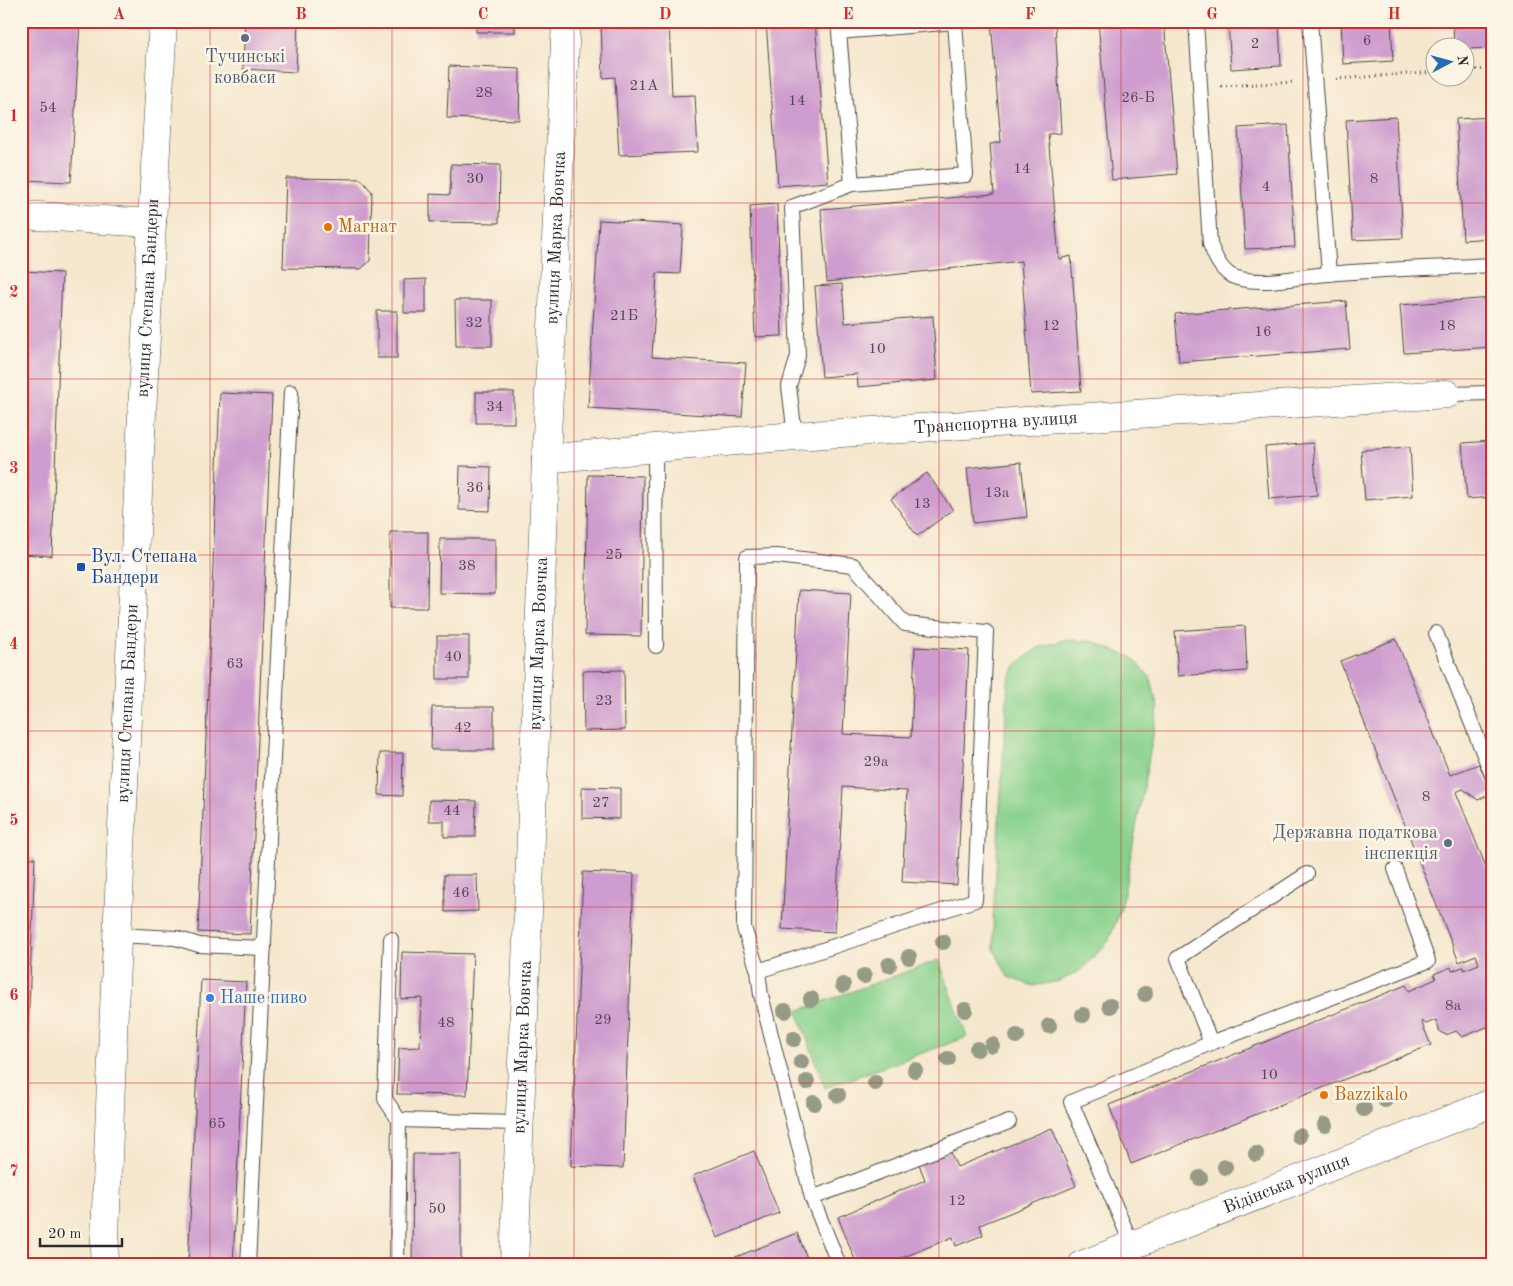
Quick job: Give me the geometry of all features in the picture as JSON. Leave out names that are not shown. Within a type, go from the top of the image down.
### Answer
[{"type":"street","name":"вулиця Степана Бандери","points":[[104,1265],[116,936],[163,21]]},
{"type":"street","name":"вулиця Марка Вовчка","points":[[514,1265],[546,460],[566,21]]},
{"type":"street","points":[[21,215],[152,222]]},
{"type":"street","name":"Транспортна вулиця","points":[[546,460],[795,436],[1447,394]]},
{"type":"street","name":"Відінська вулиця","points":[[1082,1265],[1492,1103]]},
{"type":"lane","points":[[1196,21],[1210,244],[1216,259],[1225,270],[1236,278],[1272,280],[1329,274],[1492,265]]},
{"type":"lane","points":[[1310,21],[1329,274]]},
{"type":"lane","points":[[795,436],[789,386],[798,356],[792,207],[852,184],[966,175],[955,22],[839,32],[852,184]]},
{"type":"lane","points":[[248,1265],[291,392]]},
{"type":"lane","points":[[1447,394],[1492,392]]},
{"type":"lane","points":[[655,448],[656,646]]},
{"type":"lane","points":[[758,971],[976,900],[986,632],[905,624],[853,566],[776,556],[747,557],[744,928],[758,971],[761,995],[812,1198],[839,1265]]},
{"type":"lane","points":[[1436,634],[1492,775]]},
{"type":"lane","points":[[1132,1244],[1071,1102],[1211,1043],[1428,961],[1395,869]]},
{"type":"lane","points":[[1211,1043],[1178,958],[1307,874]]},
{"type":"lane","points":[[116,936],[176,938],[199,945],[264,948]]},
{"type":"lane","points":[[391,939],[385,1099],[399,1120],[397,1265]]},
{"type":"lane","points":[[399,1120],[520,1123]]},
{"type":"lane","points":[[812,1198],[1009,1122]]},
{"type":"path","points":[[1476,70],[1492,69]]},
{"type":"green space","points":[[1064,640],[1091,641],[1133,658],[1151,678],[1158,709],[1121,909],[1108,942],[1081,970],[1060,981],[1033,986],[1008,977],[994,949],[993,919],[1008,681],[1017,664],[1038,648]]},
{"type":"green space","points":[[939,960],[967,1037],[825,1088],[797,1011]]},
{"type":"building","points":[[22,21],[80,21],[71,182],[21,180]]},
{"type":"building","points":[[245,21],[298,21],[296,72],[243,69]]},
{"type":"building","points":[[476,21],[515,21],[515,32],[476,32]]},
{"type":"building","points":[[669,21],[672,96],[695,95],[698,152],[619,155],[615,77],[603,78],[601,22]]},
{"type":"building","points":[[766,21],[815,21],[828,182],[778,186]]},
{"type":"building","points":[[991,21],[1055,21],[1061,133],[1048,134],[1059,259],[1071,256],[1081,391],[1031,394],[1021,261],[827,282],[821,209],[994,194],[990,144],[1001,142]]},
{"type":"building","points":[[1098,21],[1164,21],[1177,174],[1112,180]]},
{"type":"building","points":[[1228,21],[1279,21],[1281,66],[1231,69]]},
{"type":"building","points":[[1341,21],[1391,21],[1393,61],[1343,64]]},
{"type":"building","points":[[1453,21],[1492,21],[1492,48],[1476,49],[1476,38],[1454,38]]},
{"type":"building","points":[[449,66],[520,69],[519,120],[447,118]]},
{"type":"building","points":[[1396,117],[1403,238],[1353,240],[1346,120]]},
{"type":"building","points":[[1492,117],[1492,238],[1463,240],[1456,119]]},
{"type":"building","points":[[1288,125],[1295,247],[1245,249],[1238,128]]},
{"type":"building","points":[[451,164],[500,165],[499,223],[430,222],[430,194],[450,195]]},
{"type":"building","name":"Магнат","points":[[286,178],[361,179],[372,192],[370,261],[361,269],[283,268]]},
{"type":"building","points":[[777,204],[782,336],[755,337],[750,206]]},
{"type":"building","points":[[599,220],[683,225],[680,274],[657,273],[652,357],[746,363],[742,417],[588,408]]},
{"type":"building","points":[[21,271],[62,273],[52,556],[21,554]]},
{"type":"building","points":[[426,279],[426,313],[404,313],[404,280]]},
{"type":"building","points":[[842,284],[845,323],[933,316],[937,380],[858,387],[857,374],[822,377],[815,286]]},
{"type":"building","points":[[1492,298],[1492,347],[1404,353],[1400,305]]},
{"type":"building","points":[[455,300],[492,300],[492,346],[456,346]]},
{"type":"building","points":[[1346,301],[1350,349],[1179,362],[1175,314]]},
{"type":"building","points":[[377,311],[397,311],[397,358],[377,358]]},
{"type":"building","points":[[476,392],[514,392],[514,423],[476,423]]},
{"type":"building","points":[[220,393],[272,395],[250,934],[198,932]]},
{"type":"building","points":[[1492,441],[1492,497],[1467,499],[1462,443]]},
{"type":"building","points":[[1313,443],[1317,495],[1269,499],[1265,447]]},
{"type":"building","points":[[1410,447],[1413,496],[1365,500],[1361,450]]},
{"type":"building","points":[[1021,462],[1027,517],[973,523],[967,468]]},
{"type":"building","points":[[460,466],[491,467],[490,511],[459,510]]},
{"type":"building","points":[[927,473],[953,510],[917,536],[891,499]]},
{"type":"building","points":[[588,475],[643,476],[641,636],[585,635]]},
{"type":"building","points":[[390,532],[428,532],[427,608],[390,608]]},
{"type":"building","points":[[440,539],[495,539],[495,594],[439,593]]},
{"type":"building","points":[[799,590],[851,593],[843,734],[911,737],[915,647],[969,650],[957,885],[902,882],[907,791],[843,787],[835,932],[782,929]]},
{"type":"building","points":[[1245,626],[1247,671],[1178,676],[1175,631]]},
{"type":"building","points":[[437,636],[469,636],[469,679],[437,679]]},
{"type":"building","points":[[1396,639],[1450,775],[1479,764],[1492,793],[1478,800],[1463,789],[1456,792],[1492,882],[1492,1025],[1462,1037],[1456,1031],[1446,1035],[1440,1032],[1436,1020],[1426,1024],[1421,1021],[1431,1045],[1131,1164],[1109,1105],[1406,985],[1409,991],[1436,979],[1434,974],[1451,967],[1452,971],[1463,967],[1464,970],[1479,964],[1476,955],[1459,962],[1340,661]]},
{"type":"building","points":[[624,670],[625,730],[584,731],[583,671]]},
{"type":"building","points":[[432,707],[494,707],[494,750],[431,750]]},
{"type":"building","points":[[380,753],[403,753],[402,796],[379,795]]},
{"type":"building","points":[[582,787],[620,788],[620,819],[582,818]]},
{"type":"building","points":[[429,800],[476,801],[475,837],[444,837],[444,821],[429,821]]},
{"type":"building","points":[[21,857],[35,858],[23,1154],[21,1154]]},
{"type":"building","points":[[583,872],[634,874],[623,1168],[571,1166]]},
{"type":"building","points":[[444,875],[477,875],[478,911],[445,912]]},
{"type":"building","points":[[402,952],[473,954],[467,1095],[397,1094],[399,1048],[420,1047],[422,998],[401,999]]},
{"type":"building","points":[[201,980],[246,982],[233,1265],[188,1265]]},
{"type":"building","points":[[1052,1128],[1076,1186],[980,1225],[983,1235],[956,1246],[953,1237],[884,1265],[857,1265],[838,1217],[925,1180],[919,1164],[950,1151],[957,1167]]},
{"type":"building","points":[[754,1151],[779,1213],[717,1238],[693,1176]]},
{"type":"building","points":[[413,1154],[461,1154],[461,1265],[412,1265]]},
{"type":"building","points":[[797,1233],[810,1265],[730,1265],[728,1260]]},
{"type":"building","points":[[1492,1258],[1492,1265],[1475,1265]]},
{"type":"place","name":"Тучинські ковбаси","points":[[245,38]]},
{"type":"place","name":"Магнат","points":[[328,227]]},
{"type":"place","name":"Вул. Степана Бандери","points":[[81,567]]},
{"type":"place","name":"Державна податкова інспекція","points":[[1448,843]]},
{"type":"place","name":"Наше пиво","points":[[210,998]]},
{"type":"place","name":"Bazzikalo","points":[[1324,1095]]}]
